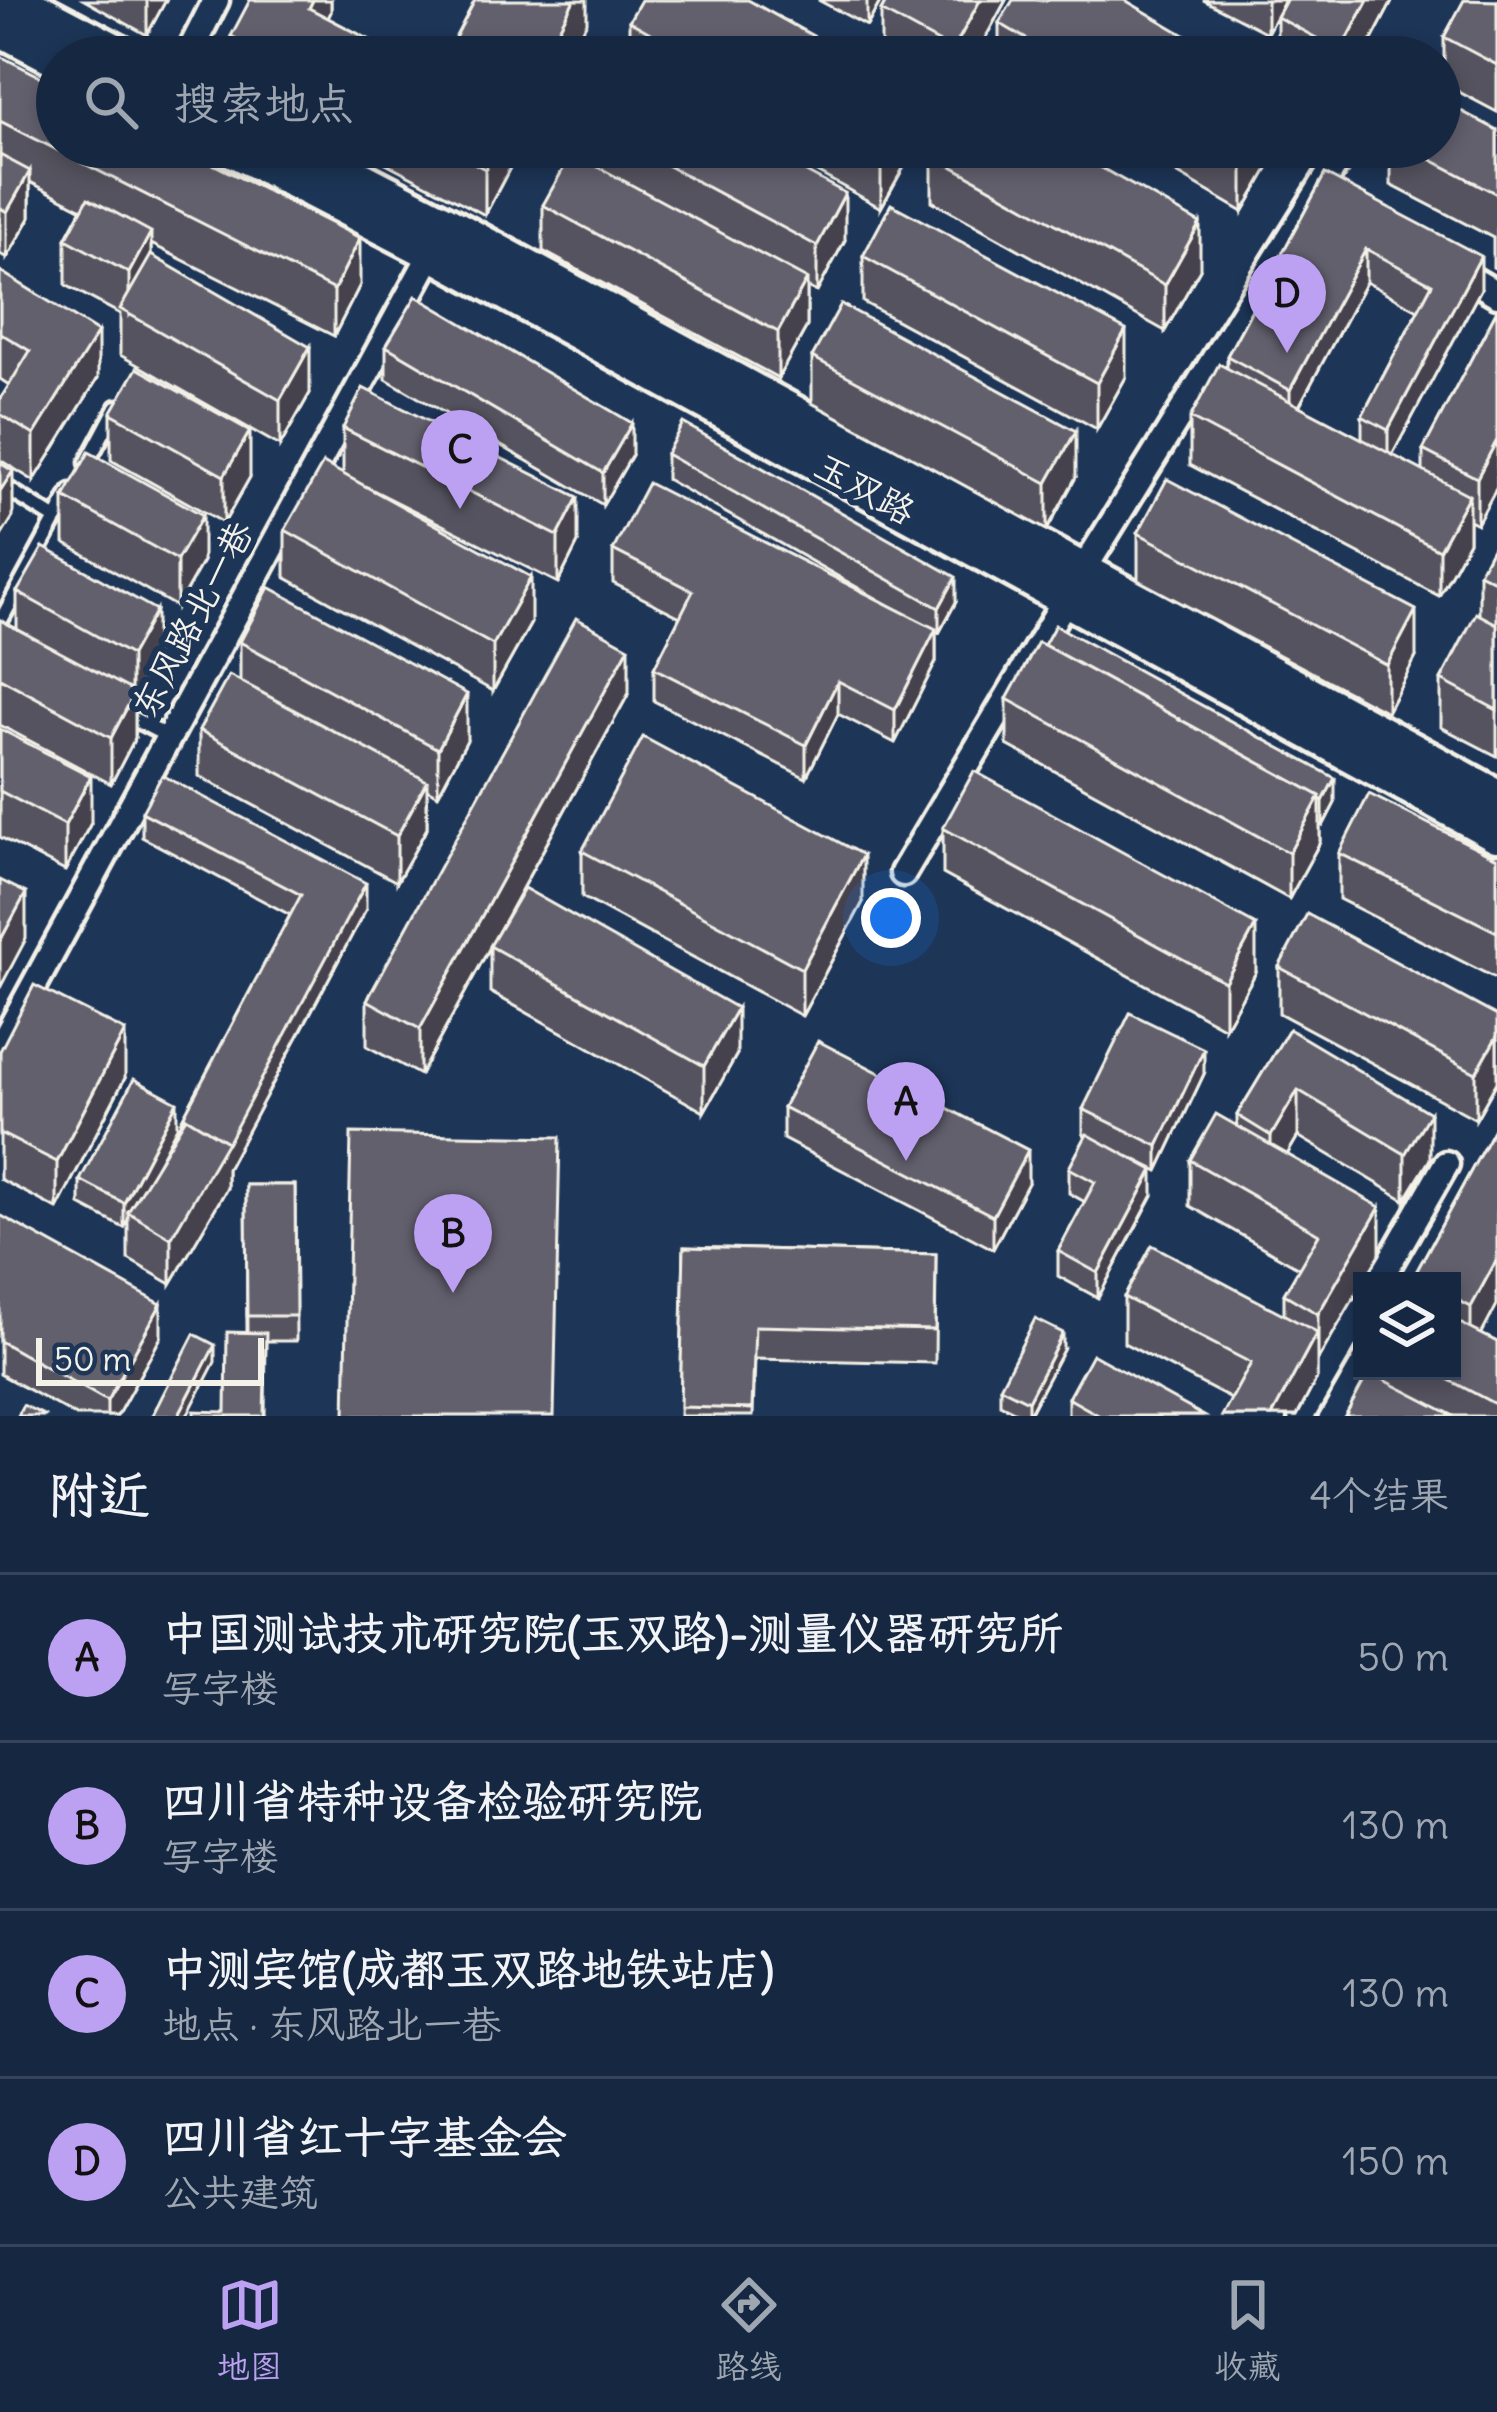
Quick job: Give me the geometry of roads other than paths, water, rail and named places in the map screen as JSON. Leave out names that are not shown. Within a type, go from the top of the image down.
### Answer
[{"type":"main road","points":[[16,0],[84,36]]},
{"type":"main road","points":[[0,27],[36,46]]},
{"type":"main road","name":"玉双路","points":[[278,168],[440,238]]},
{"type":"main road","name":"玉双路","points":[[329,168],[440,238],[1074,585],[1497,832]]},
{"type":"main road","name":"玉双路","points":[[1074,585],[1497,798]]},
{"type":"street","points":[[198,36],[216,0]]},
{"type":"street","points":[[903,873],[1074,585],[1328,197],[1338,168]]},
{"type":"street","name":"东风路北一巷","points":[[0,1048],[169,737],[207,691],[440,238]]},
{"type":"street","points":[[1437,260],[1497,294]]},
{"type":"street","points":[[1384,1272],[1446,1164]]},
{"type":"street","points":[[1301,1416],[1353,1326]]},
{"type":"lane","points":[[0,622],[121,401]]},
{"type":"lane","points":[[85,466],[104,477]]},
{"type":"lane","points":[[0,484],[56,519]]},
{"type":"lane","points":[[34,559],[54,570]]},
{"type":"lane","points":[[115,709],[169,737]]},
{"type":"place","name":"四川省红十字基金会","points":[[1287,353]]},
{"type":"place","name":"中测宾馆(成都玉双路地铁站店)","points":[[460,509]]},
{"type":"place","name":"中国测试技术研究院(玉双路)-测量仪器研究所","points":[[906,1161]]},
{"type":"place","name":"四川省特种设备检验研究院","points":[[453,1293]]}]
